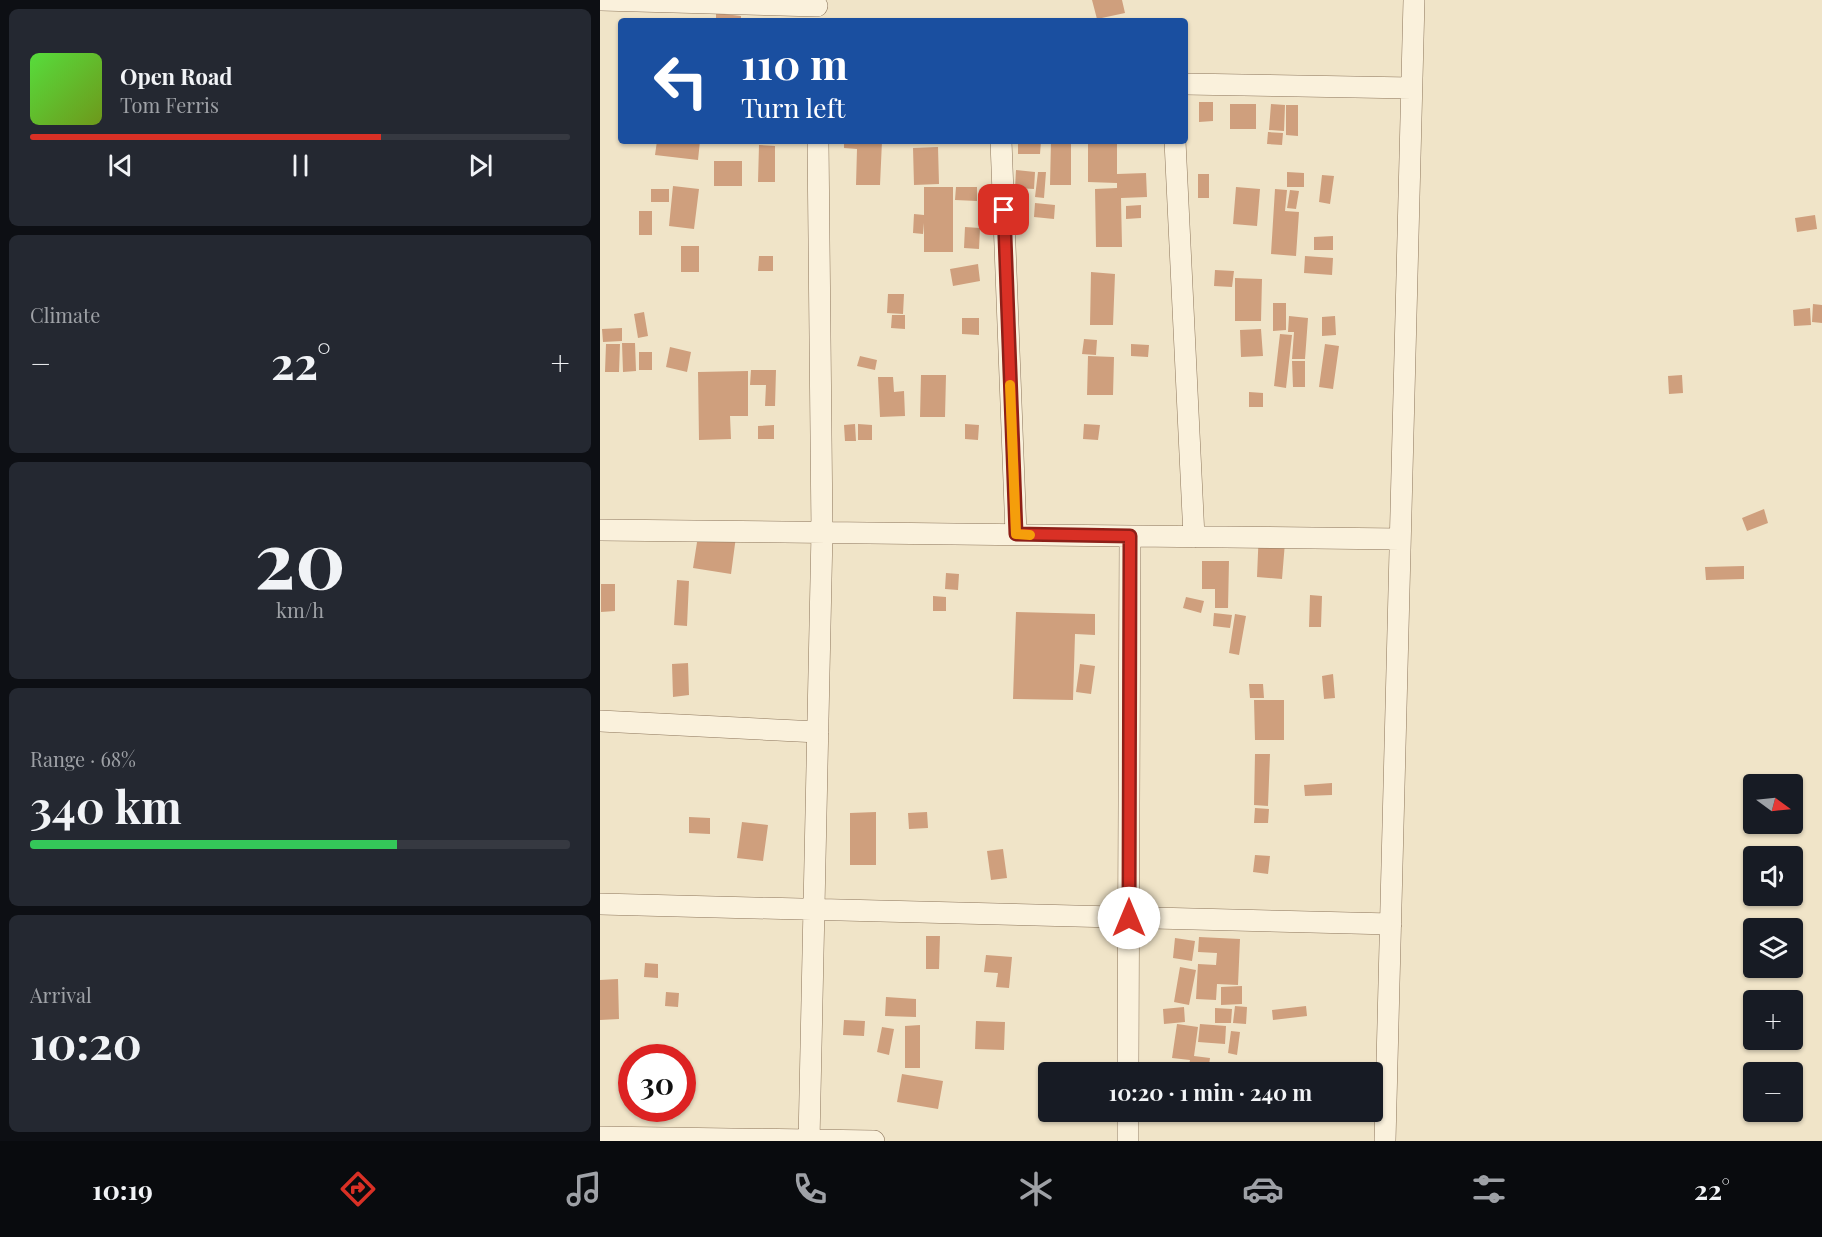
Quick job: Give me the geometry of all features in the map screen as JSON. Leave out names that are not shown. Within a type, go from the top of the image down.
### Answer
[{"type":"street","points":[[601,0],[817,9]]},
{"type":"street","points":[[1385,1141],[1414,0]]},
{"type":"street","points":[[1188,84],[1412,88]]},
{"type":"street","points":[[809,1140],[822,532],[818,144]]},
{"type":"street","points":[[1001,144],[1016,534]]},
{"type":"street","points":[[1175,144],[1194,537]]},
{"type":"street","points":[[600,530],[1400,539]]},
{"type":"street","points":[[1128,1062],[1130,536]]},
{"type":"street","points":[[600,722],[818,732]]},
{"type":"street","points":[[600,904],[1391,924]]},
{"type":"street","points":[[1128,1122],[1128,1141]]},
{"type":"street","points":[[600,1137],[874,1141]]},
{"type":"building","points":[[1092,0],[1122,0],[1125,13],[1097,18]]},
{"type":"building","points":[[716,13],[741,16],[741,18],[716,18]]},
{"type":"building","points":[[1199,102],[1213,102],[1213,121],[1199,122]]},
{"type":"building","points":[[1230,104],[1256,104],[1256,129],[1230,129]]},
{"type":"building","points":[[1271,104],[1285,105],[1284,131],[1269,130]]},
{"type":"building","points":[[1286,105],[1298,105],[1298,136],[1286,135]]},
{"type":"building","points":[[1268,132],[1283,133],[1282,145],[1267,144]]},
{"type":"building","points":[[657,144],[700,144],[698,160],[655,155]]},
{"type":"building","points":[[844,144],[882,144],[880,185],[856,185],[857,149],[844,148]]},
{"type":"building","points":[[1018,144],[1041,144],[1040,154],[1018,154]]},
{"type":"building","points":[[1051,144],[1071,144],[1071,185],[1050,185]]},
{"type":"building","points":[[1088,144],[1117,144],[1117,174],[1146,173],[1147,197],[1121,198],[1122,247],[1096,247],[1095,189],[1117,188],[1117,183],[1088,182]]},
{"type":"building","points":[[759,145],[775,146],[775,182],[758,182]]},
{"type":"building","points":[[938,147],[939,184],[914,185],[913,148]]},
{"type":"building","points":[[714,161],[742,161],[742,186],[714,186]]},
{"type":"building","points":[[1016,170],[1035,172],[1034,189],[1015,188]]},
{"type":"building","points":[[1038,172],[1046,172],[1044,198],[1035,197]]},
{"type":"building","points":[[1287,172],[1304,173],[1304,187],[1287,187]]},
{"type":"building","points":[[1198,174],[1209,174],[1209,198],[1198,198]]},
{"type":"building","points":[[1322,175],[1334,176],[1330,204],[1319,202]]},
{"type":"building","points":[[673,186],[699,189],[694,229],[669,226]]},
{"type":"building","points":[[924,187],[953,187],[953,252],[924,252],[924,223],[923,234],[913,233],[914,214],[924,215]]},
{"type":"building","points":[[956,187],[977,187],[977,201],[955,200]]},
{"type":"building","points":[[1236,187],[1260,189],[1257,226],[1233,224]]},
{"type":"building","points":[[651,189],[669,189],[669,202],[651,202]]},
{"type":"building","points":[[1275,189],[1287,190],[1285,211],[1299,212],[1296,256],[1271,254]]},
{"type":"building","points":[[1290,190],[1299,191],[1296,209],[1287,208]]},
{"type":"building","points":[[1035,203],[1055,205],[1054,219],[1034,217]]},
{"type":"building","points":[[1141,205],[1141,218],[1126,219],[1126,206]]},
{"type":"building","points":[[639,211],[652,211],[652,235],[639,235]]},
{"type":"building","points":[[1815,215],[1817,229],[1797,232],[1795,218]]},
{"type":"building","points":[[965,227],[980,228],[979,249],[964,248]]},
{"type":"building","points":[[1333,236],[1333,250],[1314,250],[1314,237]]},
{"type":"building","points":[[681,246],[699,246],[699,272],[681,272]]},
{"type":"building","points":[[759,256],[773,256],[773,271],[758,271]]},
{"type":"building","points":[[1305,256],[1333,258],[1332,275],[1304,273]]},
{"type":"building","points":[[978,264],[980,281],[953,286],[950,269]]},
{"type":"building","points":[[1215,270],[1234,271],[1232,287],[1214,286]]},
{"type":"building","points":[[1091,272],[1115,274],[1113,325],[1090,325]]},
{"type":"building","points":[[1235,278],[1262,279],[1261,321],[1235,321]]},
{"type":"building","points":[[888,294],[904,294],[903,314],[887,313]]},
{"type":"building","points":[[1273,303],[1286,303],[1286,330],[1273,331]]},
{"type":"building","points":[[1813,304],[1822,305],[1822,323],[1812,322]]},
{"type":"building","points":[[1810,308],[1811,325],[1794,326],[1793,310]]},
{"type":"building","points":[[644,312],[648,336],[638,338],[634,314]]},
{"type":"building","points":[[892,315],[905,315],[905,329],[891,328]]},
{"type":"building","points":[[1289,316],[1308,318],[1305,359],[1292,359],[1294,332],[1288,332]]},
{"type":"building","points":[[1335,316],[1336,335],[1322,336],[1322,317]]},
{"type":"building","points":[[962,318],[979,318],[979,335],[962,334]]},
{"type":"building","points":[[622,328],[622,341],[603,342],[602,329]]},
{"type":"building","points":[[1261,329],[1263,356],[1241,357],[1240,330]]},
{"type":"building","points":[[1280,334],[1292,335],[1286,388],[1274,386]]},
{"type":"building","points":[[1084,339],[1097,340],[1096,355],[1082,354]]},
{"type":"building","points":[[622,343],[635,343],[636,371],[623,372]]},
{"type":"building","points":[[606,344],[620,344],[619,372],[605,372]]},
{"type":"building","points":[[1131,344],[1149,345],[1148,357],[1131,356]]},
{"type":"building","points":[[1325,344],[1339,346],[1333,389],[1319,387]]},
{"type":"building","points":[[670,347],[691,352],[687,372],[666,367]]},
{"type":"building","points":[[639,352],[652,352],[652,370],[639,370]]},
{"type":"building","points":[[860,356],[877,360],[875,370],[857,366]]},
{"type":"building","points":[[1088,356],[1114,357],[1113,395],[1087,395]]},
{"type":"building","points":[[1292,361],[1305,361],[1305,387],[1293,387]]},
{"type":"building","points":[[751,370],[776,370],[775,406],[765,406],[766,385],[750,385]]},
{"type":"building","points":[[748,371],[748,416],[730,416],[731,439],[699,440],[698,372]]},
{"type":"building","points":[[921,375],[946,375],[945,417],[920,417]]},
{"type":"building","points":[[1682,375],[1683,393],[1669,394],[1668,376]]},
{"type":"building","points":[[878,377],[893,377],[894,392],[904,391],[905,416],[880,417]]},
{"type":"building","points":[[1249,392],[1263,393],[1263,407],[1249,407]]},
{"type":"building","points":[[855,424],[856,441],[845,441],[844,425]]},
{"type":"building","points":[[858,424],[872,425],[872,440],[858,440]]},
{"type":"building","points":[[965,424],[979,425],[978,440],[965,439]]},
{"type":"building","points":[[1084,424],[1100,425],[1098,440],[1083,439]]},
{"type":"building","points":[[774,425],[774,439],[758,439],[758,426]]},
{"type":"building","points":[[1764,509],[1768,523],[1747,531],[1742,518]]},
{"type":"building","points":[[700,523],[737,529],[731,574],[693,568]]},
{"type":"building","points":[[1259,529],[1286,530],[1282,579],[1257,577]]},
{"type":"building","points":[[1202,561],[1229,561],[1228,608],[1215,608],[1215,589],[1202,589]]},
{"type":"building","points":[[1744,566],[1744,579],[1706,580],[1705,567]]},
{"type":"building","points":[[946,573],[959,574],[958,590],[945,589]]},
{"type":"building","points":[[677,580],[689,581],[687,626],[674,625]]},
{"type":"building","points":[[601,584],[615,584],[615,611],[601,612]]},
{"type":"building","points":[[1310,595],[1322,596],[1321,627],[1309,627]]},
{"type":"building","points":[[933,596],[946,597],[946,611],[933,611]]},
{"type":"building","points":[[1186,597],[1204,601],[1201,613],[1183,608]]},
{"type":"building","points":[[1016,612],[1095,614],[1095,635],[1075,634],[1073,700],[1013,699]]},
{"type":"building","points":[[1214,613],[1232,615],[1230,628],[1213,626]]},
{"type":"building","points":[[1235,614],[1246,616],[1239,655],[1229,653]]},
{"type":"building","points":[[688,663],[689,695],[673,697],[672,664]]},
{"type":"building","points":[[1080,664],[1095,666],[1091,694],[1076,692]]},
{"type":"building","points":[[1333,674],[1335,698],[1324,699],[1322,676]]},
{"type":"building","points":[[1249,684],[1263,684],[1264,698],[1250,698]]},
{"type":"building","points":[[1254,700],[1284,700],[1284,740],[1255,740]]},
{"type":"building","points":[[1255,754],[1270,754],[1268,806],[1254,805]]},
{"type":"building","points":[[1332,783],[1332,795],[1305,796],[1304,785]]},
{"type":"building","points":[[1255,808],[1269,809],[1268,823],[1254,823]]},
{"type":"building","points":[[876,812],[876,865],[850,865],[850,813]]},
{"type":"building","points":[[927,812],[928,828],[909,829],[908,813]]},
{"type":"building","points":[[689,817],[710,818],[710,834],[689,833]]},
{"type":"building","points":[[742,822],[768,825],[763,861],[737,858]]},
{"type":"building","points":[[1003,849],[1007,878],[991,880],[987,851]]},
{"type":"building","points":[[1255,855],[1270,856],[1268,874],[1253,872]]},
{"type":"building","points":[[926,936],[940,936],[939,969],[926,969]]},
{"type":"building","points":[[1199,937],[1240,939],[1238,985],[1217,984],[1216,1000],[1196,999],[1198,964],[1216,965],[1217,953],[1198,952]]},
{"type":"building","points":[[1175,938],[1195,941],[1192,961],[1173,958]]},
{"type":"building","points":[[986,955],[1012,957],[1009,988],[996,987],[998,973],[984,972]]},
{"type":"building","points":[[645,963],[658,964],[658,978],[644,977]]},
{"type":"building","points":[[1180,967],[1196,970],[1189,1005],[1174,1002]]},
{"type":"building","points":[[618,979],[619,1019],[600,1020],[600,980]]},
{"type":"building","points":[[1242,986],[1242,1004],[1221,1005],[1221,987]]},
{"type":"building","points":[[666,992],[679,993],[678,1007],[665,1006]]},
{"type":"building","points":[[886,997],[916,999],[916,1017],[885,1016]]},
{"type":"building","points":[[1235,1006],[1247,1007],[1246,1024],[1233,1023]]},
{"type":"building","points":[[1306,1006],[1307,1016],[1273,1020],[1272,1010]]},
{"type":"building","points":[[1184,1007],[1185,1022],[1164,1024],[1163,1009]]},
{"type":"building","points":[[1215,1008],[1232,1009],[1231,1023],[1215,1023]]},
{"type":"building","points":[[844,1020],[865,1021],[864,1036],[843,1035]]},
{"type":"building","points":[[976,1021],[1005,1022],[1004,1050],[975,1049]]},
{"type":"building","points":[[1177,1024],[1198,1027],[1194,1056],[1210,1058],[1209,1062],[1190,1062],[1190,1060],[1172,1058]]},
{"type":"building","points":[[1200,1024],[1226,1026],[1225,1044],[1198,1042]]},
{"type":"building","points":[[920,1025],[920,1068],[905,1068],[905,1026]]},
{"type":"building","points":[[882,1027],[894,1029],[889,1055],[877,1052]]},
{"type":"building","points":[[1231,1031],[1240,1032],[1237,1055],[1228,1053]]},
{"type":"building","points":[[902,1074],[943,1081],[938,1109],[897,1102]]},
{"type":"slow traffic","points":[[1010,385],[1016,534],[1030,535]]},
{"type":"route","points":[[1004,210],[1016,534],[1130,536],[1129,918]]}]
